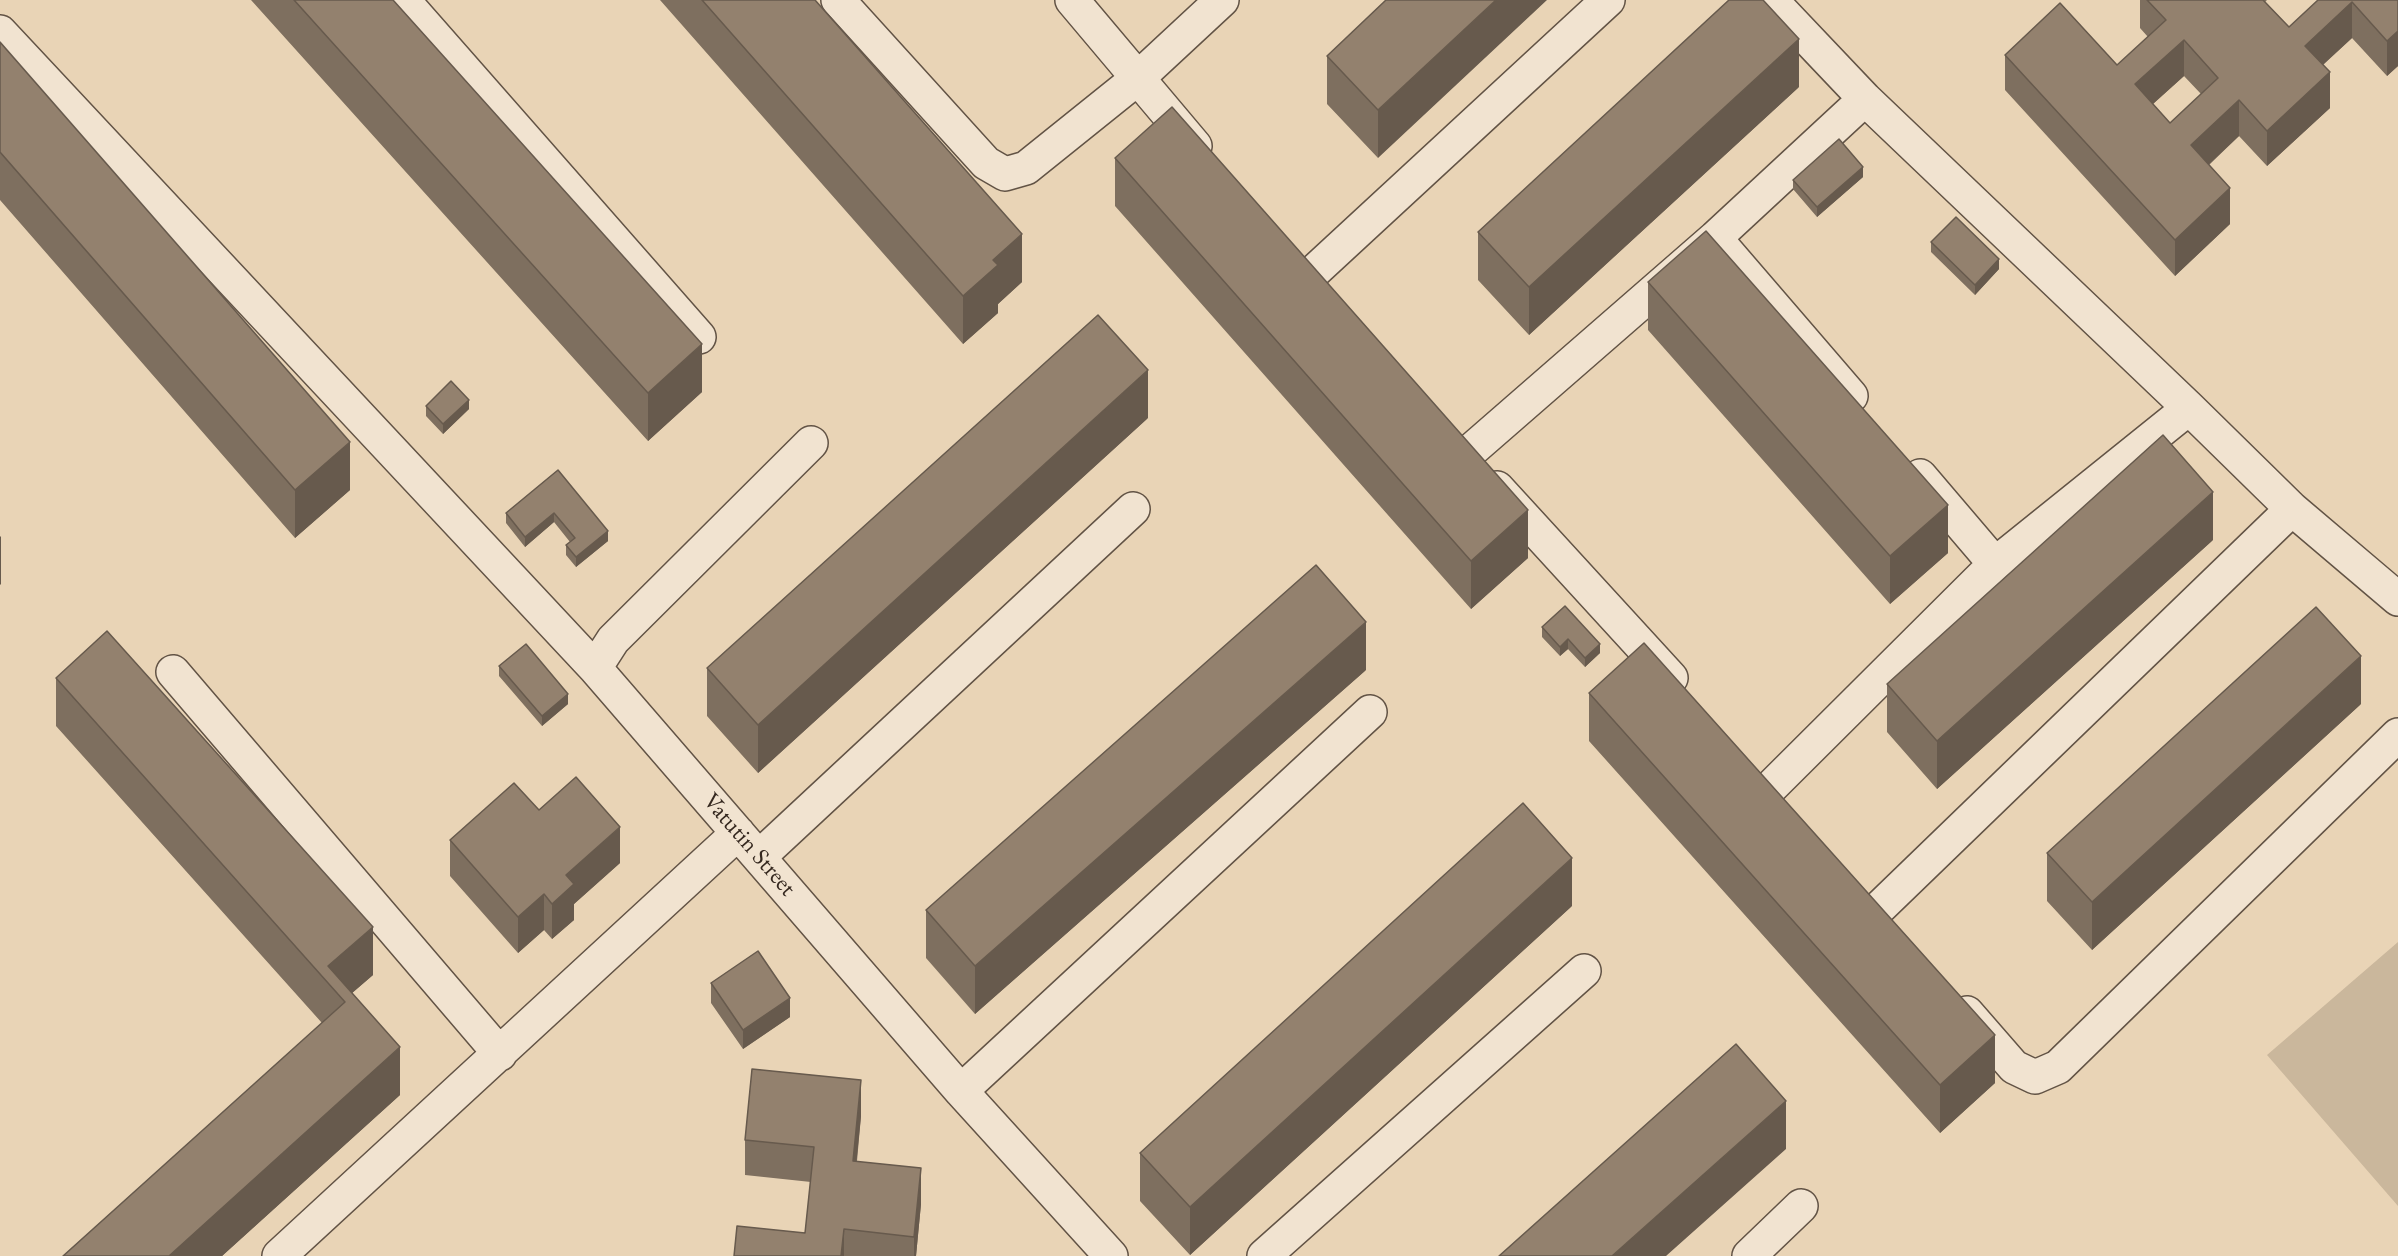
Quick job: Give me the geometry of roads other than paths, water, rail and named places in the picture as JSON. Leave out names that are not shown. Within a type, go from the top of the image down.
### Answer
[{"type":"street","points":[[403,0],[699,337]]},
{"type":"street","points":[[838,0],[986,163],[1005,174],[1026,168],[1138,78],[1222,0]]},
{"type":"street","points":[[1072,0],[1214,169]]},
{"type":"street","points":[[1330,305],[1298,269],[1608,0]]},
{"type":"street","points":[[1771,0],[1865,99],[2292,509],[2398,598]]},
{"type":"street","name":"Vatutin Street","points":[[0,32],[595,668],[962,1090],[1111,1256]]},
{"type":"street","points":[[1691,699],[1459,445],[1715,238],[1865,99]]},
{"type":"street","points":[[1715,238],[1871,419]]},
{"type":"street","points":[[1793,814],[1763,778],[1995,564],[2189,408]]},
{"type":"street","points":[[595,668],[613,640],[811,443]]},
{"type":"street","points":[[1902,455],[1995,564]]},
{"type":"street","points":[[279,1256],[500,1054],[748,845],[1133,509]]},
{"type":"street","points":[[1876,911],[2292,509]]},
{"type":"street","points":[[173,672],[500,1054]]},
{"type":"street","points":[[962,1090],[1370,712]]},
{"type":"street","points":[[1945,989],[2014,1067],[2035,1077],[2058,1066],[2398,735]]},
{"type":"street","points":[[1854,884],[1899,937]]},
{"type":"street","points":[[1264,1256],[1584,971]]},
{"type":"street","points":[[1749,1256],[1801,1206]]}]
